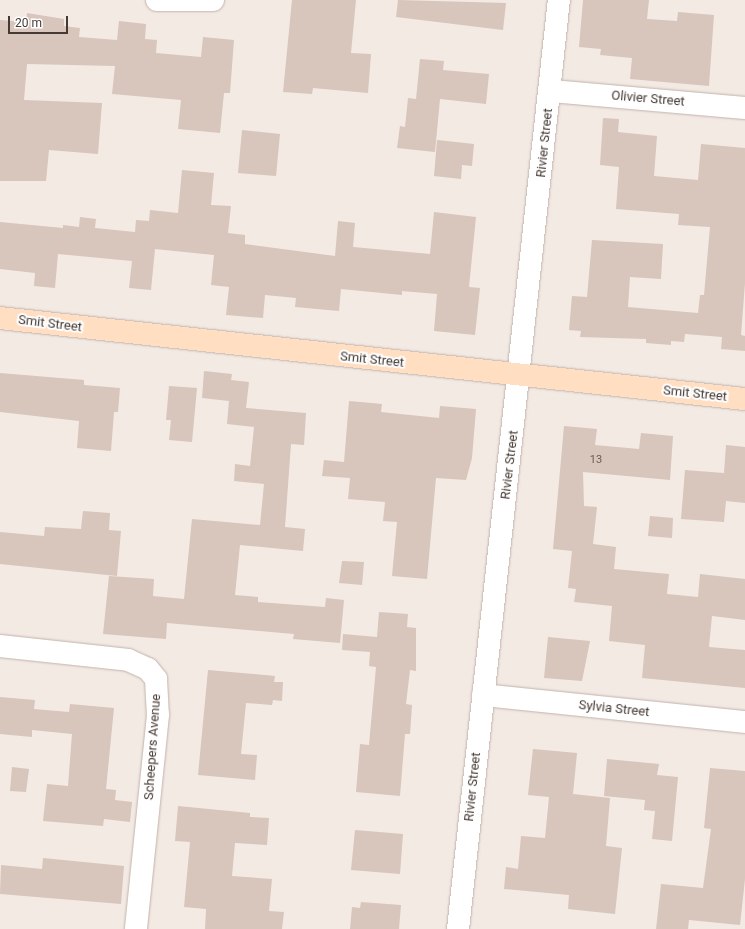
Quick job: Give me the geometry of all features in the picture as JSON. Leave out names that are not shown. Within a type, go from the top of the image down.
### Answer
[{"type":"street","points":[[157,0],[214,0]]},
{"type":"street","name":"Rivier Street","points":[[458,929],[551,91],[559,0]]},
{"type":"street","name":"Olivier Street","points":[[551,91],[745,108]]},
{"type":"street","name":"Smit Street","points":[[0,318],[520,376],[745,399]]},
{"type":"street","name":"Scheepers Avenue","points":[[0,646],[128,660],[148,669],[156,679],[158,715],[136,929]]},
{"type":"street","name":"Sylvia Street","points":[[483,696],[745,722]]},
{"type":"building","points":[[292,0],[356,0],[351,53],[371,54],[368,93],[313,88],[312,94],[283,92]]},
{"type":"building","points":[[398,0],[506,3],[503,30],[396,17]]},
{"type":"building","points":[[583,0],[649,0],[647,19],[677,21],[678,12],[714,15],[709,86],[630,79],[632,58],[600,55],[601,49],[579,47]]},
{"type":"building","points":[[27,13],[64,19],[64,26],[80,28],[79,37],[117,40],[119,21],[146,24],[145,39],[157,40],[156,53],[201,57],[203,37],[234,40],[230,93],[224,93],[220,133],[178,129],[181,100],[112,94],[115,66],[27,64],[24,100],[102,103],[98,154],[49,150],[46,181],[0,181],[0,20],[26,22]]},
{"type":"building","points":[[420,59],[444,61],[443,70],[489,74],[486,104],[440,99],[435,152],[397,148],[400,126],[405,127],[408,98],[416,99]]},
{"type":"building","points":[[603,118],[619,119],[618,132],[657,136],[654,176],[698,180],[701,144],[745,148],[745,283],[741,335],[745,336],[745,351],[721,349],[722,337],[685,334],[684,342],[671,341],[671,345],[646,343],[646,339],[580,337],[581,331],[569,330],[572,296],[587,297],[592,240],[663,244],[661,279],[630,277],[628,307],[698,313],[700,295],[704,295],[710,227],[678,225],[679,214],[616,209],[619,167],[600,165]]},
{"type":"building","points":[[242,130],[280,134],[276,176],[238,173]]},
{"type":"building","points":[[437,140],[474,144],[472,166],[462,165],[461,179],[434,176]]},
{"type":"building","points":[[182,170],[214,173],[211,205],[231,206],[228,233],[245,235],[245,244],[335,256],[338,221],[355,223],[353,247],[430,254],[434,212],[476,217],[469,287],[480,288],[475,335],[434,331],[437,294],[402,291],[402,295],[341,289],[339,311],[295,307],[296,298],[265,295],[263,318],[226,315],[229,287],[211,285],[214,255],[155,249],[151,290],[129,288],[132,261],[58,254],[55,288],[34,286],[35,273],[0,269],[0,222],[63,228],[63,225],[79,227],[80,217],[96,219],[95,228],[135,232],[136,220],[149,221],[150,210],[178,213]]},
{"type":"building","points":[[204,371],[232,374],[231,380],[249,382],[246,408],[306,413],[304,445],[291,444],[285,527],[305,529],[303,551],[240,545],[235,595],[258,597],[258,602],[325,607],[326,598],[344,600],[340,643],[293,639],[294,634],[167,623],[166,639],[103,634],[109,576],[154,579],[153,596],[184,599],[192,519],[260,525],[264,484],[234,481],[235,464],[250,466],[254,427],[227,424],[229,401],[202,398]]},
{"type":"building","points":[[0,373],[84,380],[84,385],[120,388],[118,412],[114,412],[111,451],[77,448],[79,421],[0,412]]},
{"type":"building","points":[[169,386],[197,388],[192,442],[169,440],[171,420],[166,420]]},
{"type":"building","points":[[349,401],[382,404],[381,412],[439,418],[440,406],[476,409],[472,458],[466,480],[436,478],[427,579],[392,576],[397,522],[383,521],[385,502],[348,499],[350,478],[322,476],[324,460],[344,462]]},
{"type":"building","points":[[564,426],[597,429],[595,445],[639,449],[641,433],[673,436],[670,480],[583,472],[584,506],[597,507],[593,544],[616,547],[614,569],[669,574],[667,594],[698,597],[700,574],[745,579],[745,620],[712,616],[709,647],[745,650],[745,688],[642,678],[645,645],[609,641],[612,606],[574,602],[576,589],[568,588],[572,551],[553,549]]},
{"type":"building","points":[[726,445],[745,447],[745,503],[726,501],[724,522],[681,519],[685,470],[724,473]]},
{"type":"building","points":[[83,511],[110,513],[109,530],[121,531],[117,576],[0,564],[0,532],[44,536],[45,527],[81,529]]},
{"type":"building","points":[[650,516],[673,518],[672,538],[648,536]]},
{"type":"building","points":[[342,561],[364,562],[362,585],[339,583]]},
{"type":"building","points":[[379,612],[408,614],[407,627],[416,628],[416,671],[410,670],[406,704],[412,705],[410,734],[405,734],[400,796],[356,792],[360,744],[369,745],[376,667],[369,666],[370,652],[342,650],[343,634],[377,637]]},
{"type":"building","points":[[548,637],[590,641],[582,681],[544,678]]},
{"type":"building","points":[[208,670],[275,676],[274,682],[283,682],[282,701],[273,700],[272,705],[246,703],[241,754],[257,755],[255,780],[198,775]]},
{"type":"building","points":[[0,697],[35,700],[34,709],[69,712],[70,704],[114,708],[106,789],[116,790],[115,800],[132,802],[130,822],[104,819],[103,826],[43,821],[47,784],[68,786],[72,734],[32,730],[32,737],[0,734]]},
{"type":"building","points":[[533,749],[577,753],[573,794],[610,798],[606,846],[622,848],[615,914],[568,909],[569,895],[504,889],[506,867],[518,869],[521,836],[545,838],[549,797],[528,795]]},
{"type":"building","points":[[607,759],[659,764],[657,775],[678,777],[672,841],[652,839],[655,811],[644,810],[645,800],[604,796]]},
{"type":"building","points":[[12,767],[29,769],[26,792],[10,791]]},
{"type":"building","points":[[710,768],[745,771],[745,879],[740,925],[689,920],[688,929],[656,929],[661,884],[703,888],[711,829],[704,828]]},
{"type":"building","points":[[178,806],[250,813],[250,817],[269,818],[267,845],[235,843],[232,876],[272,879],[269,911],[284,912],[282,929],[205,929],[206,909],[184,907],[190,842],[175,841]]},
{"type":"building","points":[[355,830],[403,834],[400,874],[351,870]]},
{"type":"building","points":[[43,858],[124,866],[121,904],[0,894],[1,865],[42,869]]},
{"type":"building","points":[[361,902],[401,905],[399,929],[350,929],[352,907],[360,908]]}]
